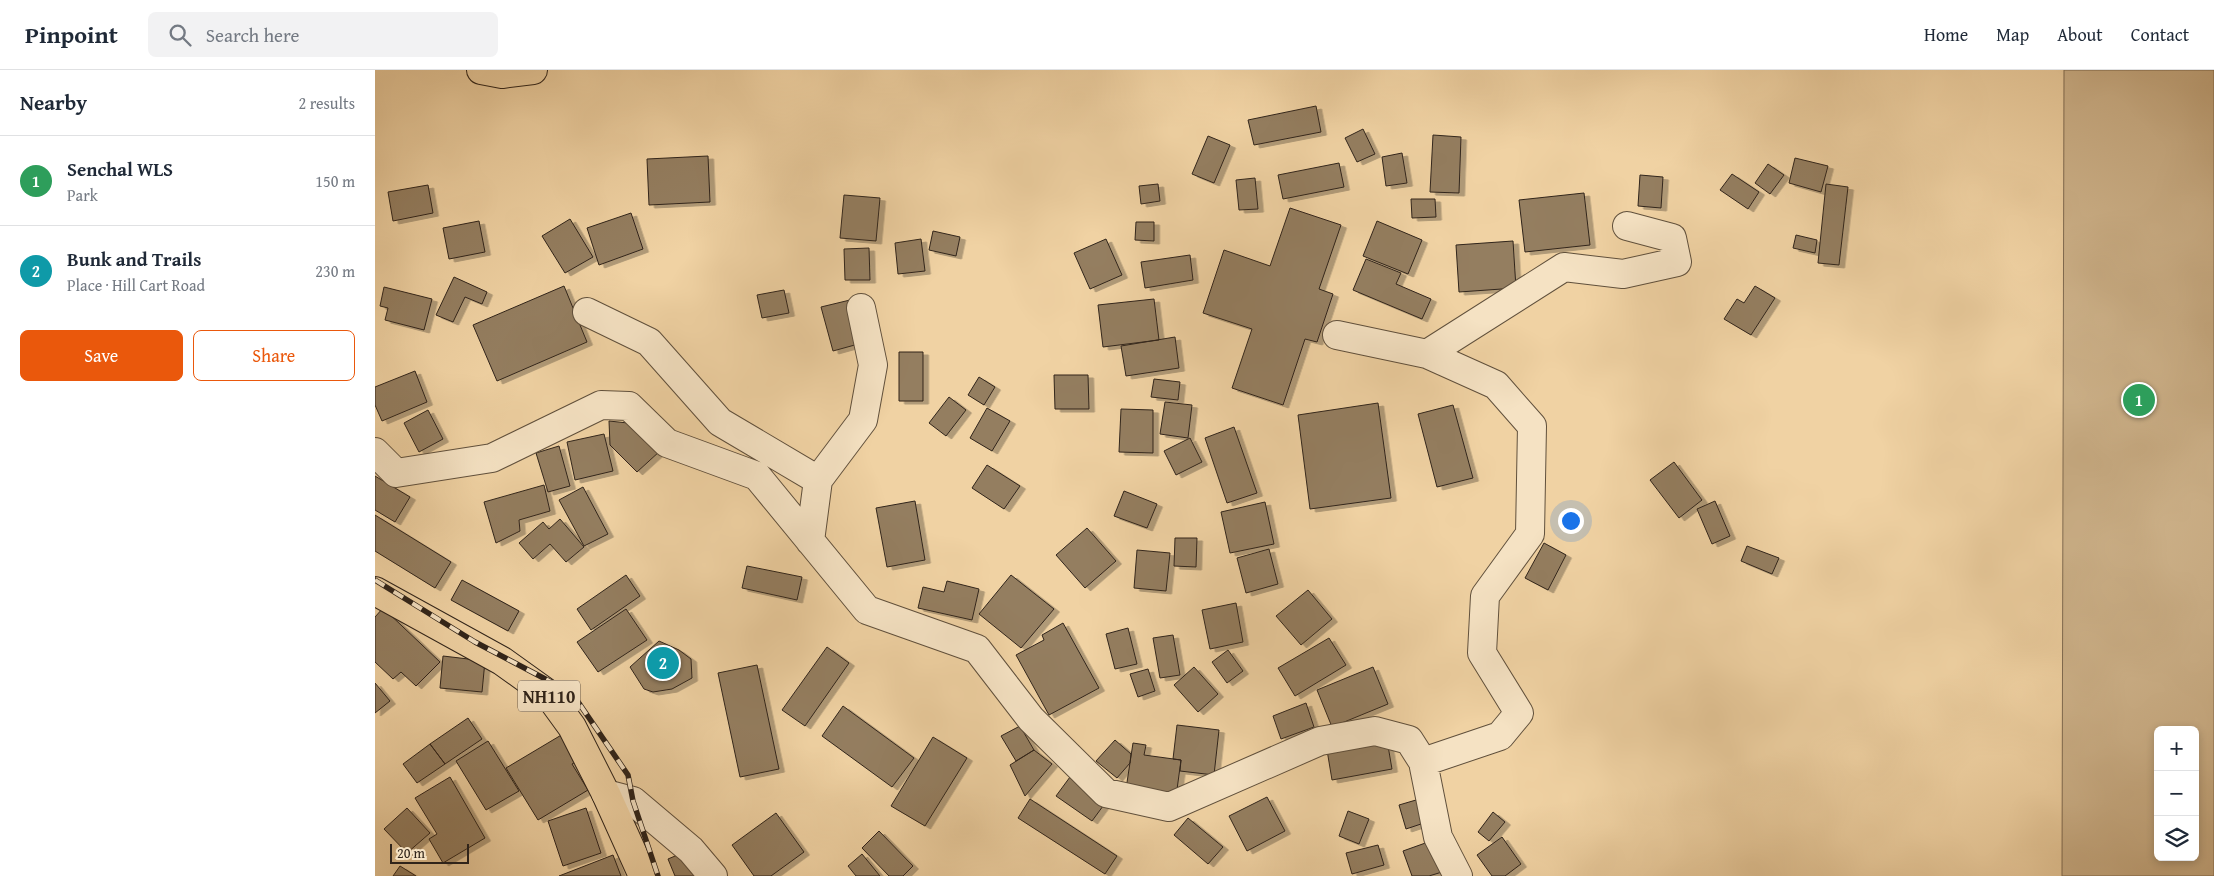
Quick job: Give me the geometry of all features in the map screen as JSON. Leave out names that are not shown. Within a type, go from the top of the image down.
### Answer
[{"type":"main road","points":[[481,70],[502,74],[533,70]]},
{"type":"main road","name":"NH110","points":[[375,590],[502,661],[547,694],[572,727],[607,794],[643,876]]},
{"type":"street","points":[[1427,354],[1565,267],[1623,274],[1677,262],[1672,238],[1627,226]]},
{"type":"street","points":[[810,540],[818,480],[863,420],[873,365],[861,308]]},
{"type":"street","points":[[587,312],[649,342],[720,422],[818,480]]},
{"type":"street","points":[[1337,336],[1427,354],[1496,385],[1532,426],[1530,534],[1485,596],[1482,653],[1519,714],[1500,736],[1423,762]]},
{"type":"street","points":[[375,452],[396,473],[493,458],[601,405],[629,406],[667,443],[757,476],[867,610],[977,649],[1031,719],[1106,793],[1169,808],[1320,741],[1375,731],[1409,740],[1423,762],[1438,837],[1458,876]]},
{"type":"street","points":[[607,794],[633,801],[691,850],[713,876]]},
{"type":"shaded area","points":[[2064,70],[2214,70],[2214,876],[2062,876]]},
{"type":"building","points":[[1316,106],[1321,132],[1254,145],[1248,120]]},
{"type":"building","points":[[1363,129],[1375,154],[1357,162],[1345,138]]},
{"type":"building","points":[[1433,135],[1461,137],[1459,193],[1430,192]]},
{"type":"building","points":[[1208,136],[1230,145],[1214,183],[1192,174]]},
{"type":"building","points":[[1402,153],[1407,183],[1386,186],[1382,157]]},
{"type":"building","points":[[708,156],[710,202],[649,205],[647,159]]},
{"type":"building","points":[[1795,158],[1828,166],[1821,192],[1789,183]]},
{"type":"building","points":[[1339,163],[1344,187],[1283,199],[1278,175]]},
{"type":"building","points":[[1768,164],[1784,175],[1770,194],[1755,183]]},
{"type":"building","points":[[1732,174],[1759,192],[1748,209],[1720,190]]},
{"type":"building","points":[[1640,175],[1663,177],[1661,208],[1638,206]]},
{"type":"building","points":[[1255,178],[1258,209],[1239,210],[1236,180]]},
{"type":"building","points":[[1158,184],[1160,201],[1141,204],[1139,186]]},
{"type":"building","points":[[1826,184],[1848,187],[1839,265],[1818,263]]},
{"type":"building","points":[[428,185],[433,213],[393,221],[388,192]]},
{"type":"building","points":[[1584,193],[1590,245],[1525,252],[1519,200]]},
{"type":"building","points":[[844,195],[880,198],[876,241],[840,238]]},
{"type":"building","points":[[1411,199],[1435,199],[1436,217],[1412,218]]},
{"type":"building","points":[[1290,208],[1341,225],[1319,289],[1333,294],[1317,342],[1305,339],[1283,405],[1232,388],[1252,329],[1203,313],[1224,250],[1270,266]]},
{"type":"building","points":[[631,213],[643,249],[599,265],[587,228]]},
{"type":"building","points":[[570,219],[593,257],[565,273],[542,236]]},
{"type":"building","points":[[479,221],[485,252],[449,259],[443,228]]},
{"type":"building","points":[[1377,221],[1422,240],[1408,274],[1363,256]]},
{"type":"building","points":[[1136,222],[1154,222],[1154,241],[1135,240]]},
{"type":"building","points":[[933,231],[960,237],[956,256],[929,250]]},
{"type":"building","points":[[1796,235],[1817,240],[1815,253],[1793,248]]},
{"type":"building","points":[[921,239],[925,271],[898,274],[895,243]]},
{"type":"building","points":[[1106,239],[1122,275],[1090,289],[1074,253]]},
{"type":"building","points":[[1513,241],[1516,288],[1459,292],[1456,245]]},
{"type":"building","points":[[869,248],[870,280],[845,280],[844,249]]},
{"type":"building","points":[[1190,255],[1193,280],[1145,288],[1141,262]]},
{"type":"building","points":[[1366,259],[1401,273],[1396,284],[1431,299],[1422,319],[1353,290]]},
{"type":"building","points":[[454,277],[487,292],[482,304],[465,297],[453,322],[436,315]]},
{"type":"building","points":[[564,286],[587,342],[497,381],[473,325]]},
{"type":"building","points":[[1755,286],[1775,298],[1751,335],[1724,319],[1737,299],[1744,303]]},
{"type":"building","points":[[384,287],[432,299],[424,330],[385,320],[388,308],[380,306]]},
{"type":"building","points":[[784,290],[789,313],[762,318],[757,295]]},
{"type":"building","points":[[1154,299],[1159,340],[1103,347],[1098,305]]},
{"type":"building","points":[[850,300],[862,343],[833,351],[821,307]]},
{"type":"building","points":[[1175,337],[1179,368],[1126,376],[1121,346]]},
{"type":"building","points":[[899,352],[923,352],[923,401],[899,401]]},
{"type":"building","points":[[415,371],[427,402],[382,421],[375,405],[375,387]]},
{"type":"building","points":[[1054,375],[1088,375],[1089,409],[1055,409]]},
{"type":"building","points":[[979,377],[995,387],[984,405],[968,395]]},
{"type":"building","points":[[1154,379],[1180,382],[1178,400],[1151,397]]},
{"type":"building","points":[[949,397],[966,410],[946,436],[929,423]]},
{"type":"building","points":[[1165,402],[1192,405],[1188,438],[1160,434]]},
{"type":"building","points":[[1378,403],[1391,498],[1310,509],[1298,415]]},
{"type":"building","points":[[1453,405],[1473,478],[1437,487],[1418,414]]},
{"type":"building","points":[[987,408],[1010,421],[992,451],[970,438]]},
{"type":"building","points":[[1121,409],[1153,410],[1153,453],[1119,452]]},
{"type":"building","points":[[428,410],[443,439],[419,452],[404,423]]},
{"type":"building","points":[[609,421],[628,423],[660,451],[637,472],[610,445]]},
{"type":"building","points":[[1234,427],[1257,493],[1227,503],[1205,438]]},
{"type":"building","points":[[604,434],[613,471],[575,480],[567,442]]},
{"type":"building","points":[[1190,438],[1202,462],[1176,475],[1164,451]]},
{"type":"building","points":[[559,446],[570,486],[548,492],[536,453]]},
{"type":"building","points":[[1674,462],[1702,500],[1679,518],[1650,480]]},
{"type":"building","points":[[987,465],[1020,486],[1004,509],[972,488]]},
{"type":"building","points":[[375,476],[410,497],[395,522],[375,510]]},
{"type":"building","points":[[544,485],[550,511],[519,520],[520,531],[496,543],[484,502]]},
{"type":"building","points":[[583,487],[608,534],[584,546],[559,500]]},
{"type":"building","points":[[1124,491],[1157,504],[1147,528],[1114,516]]},
{"type":"building","points":[[915,501],[925,560],[887,567],[876,508]]},
{"type":"building","points":[[1715,501],[1730,536],[1712,544],[1697,509]]},
{"type":"building","points":[[1265,502],[1274,544],[1230,553],[1221,512]]},
{"type":"building","points":[[375,515],[451,562],[435,588],[375,551]]},
{"type":"building","points":[[560,519],[584,547],[566,562],[550,544],[533,559],[519,543],[543,522],[549,529]]},
{"type":"building","points":[[1087,528],[1116,561],[1085,588],[1056,555]]},
{"type":"building","points":[[1175,538],[1197,538],[1196,567],[1174,566]]},
{"type":"building","points":[[1544,543],[1566,555],[1548,590],[1525,578]]},
{"type":"building","points":[[1747,546],[1779,558],[1772,574],[1741,561]]},
{"type":"building","points":[[1269,549],[1278,584],[1246,593],[1237,558]]},
{"type":"building","points":[[1137,550],[1170,553],[1166,591],[1134,588]]},
{"type":"building","points":[[747,566],[802,577],[797,600],[742,588]]},
{"type":"building","points":[[626,575],[640,596],[591,630],[577,609]]},
{"type":"building","points":[[1011,575],[1054,609],[1021,648],[979,614]]},
{"type":"building","points":[[462,580],[519,611],[508,631],[451,600]]},
{"type":"building","points":[[947,581],[979,589],[972,620],[918,608],[923,587],[944,592]]},
{"type":"building","points":[[1308,590],[1332,619],[1301,645],[1276,616]]},
{"type":"building","points":[[1236,603],[1243,642],[1210,649],[1202,610]]},
{"type":"building","points":[[383,608],[440,662],[416,686],[401,672],[393,679],[375,662],[375,617]]},
{"type":"building","points":[[626,609],[647,640],[598,672],[577,642]]},
{"type":"building","points":[[1063,623],[1099,688],[1049,715],[1016,655],[1044,640],[1042,635]]},
{"type":"building","points":[[1128,628],[1137,664],[1115,669],[1106,634]]},
{"type":"building","points":[[1173,635],[1180,675],[1160,678],[1153,638]]},
{"type":"building","points":[[1329,638],[1346,665],[1295,696],[1278,668]]},
{"type":"building","points":[[659,641],[679,650],[691,659],[692,678],[672,689],[653,692],[644,689],[630,667]]},
{"type":"building","points":[[827,647],[849,663],[805,726],[782,710]]},
{"type":"building","points":[[1228,650],[1243,671],[1227,683],[1212,662]]},
{"type":"building","points":[[443,656],[485,661],[482,692],[440,688]]},
{"type":"building","points":[[757,665],[779,769],[740,777],[718,673]]},
{"type":"building","points":[[1194,667],[1218,694],[1198,712],[1174,685]]},
{"type":"building","points":[[1373,667],[1388,704],[1332,727],[1317,690]]},
{"type":"building","points":[[1148,669],[1155,691],[1138,697],[1130,674]]},
{"type":"building","points":[[375,683],[390,701],[375,713]]},
{"type":"building","points":[[1306,703],[1314,727],[1281,739],[1273,716]]},
{"type":"building","points":[[843,706],[914,758],[892,787],[822,736]]},
{"type":"building","points":[[468,718],[482,739],[445,764],[430,744]]},
{"type":"building","points":[[1177,725],[1219,730],[1214,775],[1180,771],[1181,760],[1173,759]]},
{"type":"building","points":[[1020,726],[1034,750],[1016,761],[1001,736]]},
{"type":"building","points":[[563,734],[579,760],[572,764],[588,790],[538,820],[506,768]]},
{"type":"building","points":[[933,737],[967,758],[925,826],[891,806]]},
{"type":"building","points":[[1115,740],[1131,754],[1130,763],[1117,778],[1096,761]]},
{"type":"building","points":[[1387,740],[1392,769],[1332,780],[1327,750]]},
{"type":"building","points":[[488,741],[519,791],[486,810],[456,761]]},
{"type":"building","points":[[1133,743],[1146,745],[1144,755],[1181,760],[1176,797],[1126,789]]},
{"type":"building","points":[[430,744],[445,764],[417,783],[403,764]]},
{"type":"building","points":[[1034,750],[1052,764],[1025,796],[1010,765]]},
{"type":"building","points":[[450,777],[485,838],[443,863],[429,839],[437,834],[415,798]]},
{"type":"building","points":[[1070,777],[1106,802],[1092,821],[1056,796]]},
{"type":"building","points":[[1267,797],[1285,831],[1247,851],[1229,816]]},
{"type":"building","points":[[1030,799],[1117,856],[1105,874],[1018,818]]},
{"type":"building","points":[[1416,800],[1424,823],[1406,829],[1399,805]]},
{"type":"building","points":[[407,808],[430,833],[407,853],[384,829]]},
{"type":"building","points":[[586,808],[601,853],[563,866],[548,821]]},
{"type":"building","points":[[1348,811],[1369,819],[1359,844],[1339,836]]},
{"type":"building","points":[[1493,812],[1505,822],[1489,841],[1478,832]]},
{"type":"building","points":[[776,813],[804,852],[771,876],[754,876],[732,845]]},
{"type":"building","points":[[1188,818],[1223,847],[1208,864],[1174,835]]},
{"type":"building","points":[[879,831],[913,866],[903,876],[889,876],[862,848]]},
{"type":"building","points":[[1502,837],[1521,864],[1505,876],[1492,876],[1477,855]]},
{"type":"building","points":[[1431,841],[1442,872],[1429,876],[1412,876],[1403,851]]},
{"type":"building","points":[[1378,845],[1384,865],[1352,874],[1346,853]]},
{"type":"building","points":[[687,851],[697,876],[675,876],[668,859]]},
{"type":"building","points":[[862,854],[880,876],[856,876],[848,866]]},
{"type":"building","points":[[613,855],[621,876],[559,876]]},
{"type":"building","points":[[400,866],[416,876],[393,876]]},
{"type":"railway","points":[[375,580],[475,642],[572,693],[628,775],[633,801],[658,876]]},
{"type":"place","name":"Senchal WLS","points":[[2139,400]]},
{"type":"place","name":"Bunk and Trails","points":[[663,663]]}]
